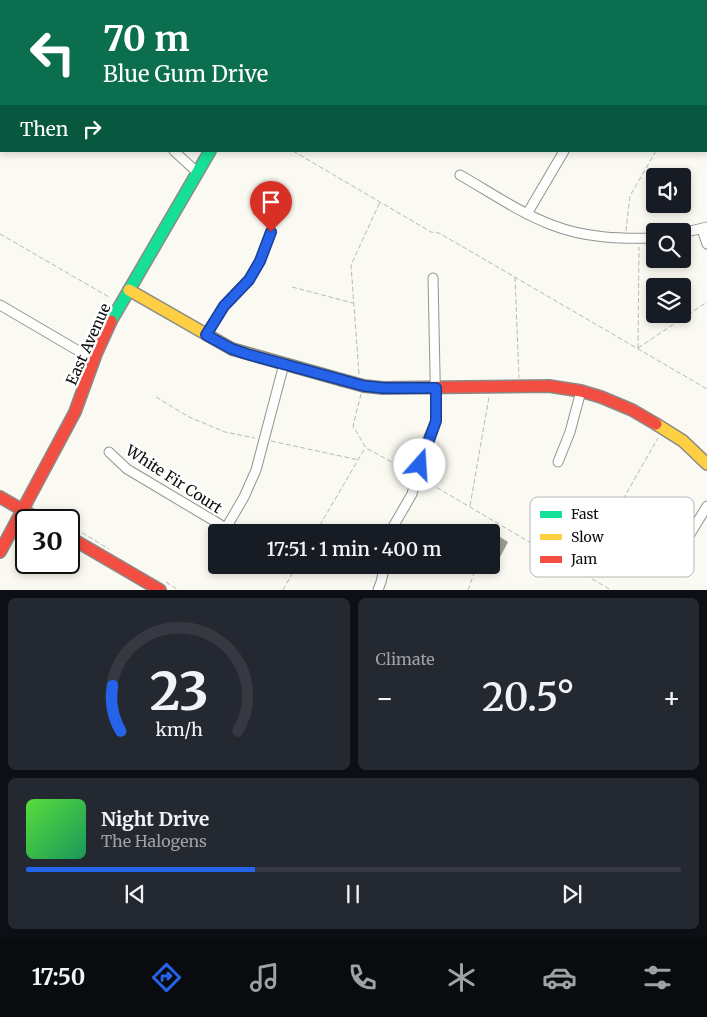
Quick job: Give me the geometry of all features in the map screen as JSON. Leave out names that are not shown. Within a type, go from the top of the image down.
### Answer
[{"type":"street","points":[[175,152],[198,173]]},
{"type":"street","name":"East Avenue","points":[[24,509],[76,412],[94,360],[114,316],[209,152]]},
{"type":"street","points":[[527,214],[563,152]]},
{"type":"street","points":[[460,175],[527,214],[552,225],[602,238],[646,238]]},
{"type":"street","points":[[691,231],[704,228],[707,244]]},
{"type":"street","points":[[206,335],[224,306],[249,280],[260,261],[271,232]]},
{"type":"street","points":[[395,524],[412,494],[422,454],[436,421],[433,278]]},
{"type":"street","points":[[129,290],[232,349],[362,385],[384,388],[549,386],[581,391],[601,397],[632,410],[683,441],[707,464]]},
{"type":"street","points":[[0,305],[94,360]]},
{"type":"street","points":[[264,439],[284,364]]},
{"type":"street","points":[[558,462],[570,432],[581,391]]},
{"type":"street","name":"White Fir Court","points":[[109,452],[127,469],[226,528],[244,497],[256,470],[264,439]]},
{"type":"street","points":[[0,497],[21,509]]},
{"type":"street","points":[[694,528],[707,506]]},
{"type":"street","name":"East Avenue","points":[[0,552],[15,525]]},
{"type":"street","points":[[80,543],[160,590]]},
{"type":"street","points":[[378,590],[383,574]]},
{"type":"path","points":[[295,152],[432,232],[439,233],[707,390]]},
{"type":"path","points":[[626,239],[630,196],[655,152]]},
{"type":"path","points":[[380,202],[351,265],[362,385],[353,426],[366,448],[530,542]]},
{"type":"path","points":[[0,234],[109,297]]},
{"type":"path","points":[[638,349],[639,238]]},
{"type":"path","points":[[515,277],[519,386]]},
{"type":"path","points":[[292,287],[354,304]]},
{"type":"path","points":[[638,349],[707,302]]},
{"type":"path","points":[[470,507],[491,387]]},
{"type":"path","points":[[156,396],[189,417],[225,432],[358,460]]},
{"type":"path","points":[[625,497],[664,429]]},
{"type":"path","points":[[321,524],[366,448]]},
{"type":"path","points":[[283,590],[292,574]]},
{"type":"path","points":[[468,590],[474,574]]},
{"type":"path","points":[[589,577],[611,590]]},
{"type":"building","points":[[500,537],[508,542],[500,557]]},
{"type":"traffic: fast","points":[[111,321],[209,152]]},
{"type":"traffic: slow","points":[[129,290],[232,349],[342,380]]},
{"type":"traffic: slow","points":[[656,424],[683,441],[707,464]]},
{"type":"traffic: jam","points":[[0,552],[75,412],[96,354],[111,321]]},
{"type":"traffic: jam","points":[[342,380],[364,386],[383,388],[549,386],[581,391],[601,397],[632,410],[656,424]]},
{"type":"traffic: jam","points":[[0,497],[21,509]]},
{"type":"traffic: jam","points":[[80,543],[160,590]]},
{"type":"route","points":[[271,232],[260,261],[249,280],[224,306],[206,335],[232,349],[247,354],[364,386],[436,388],[436,421],[422,454],[420,465]]}]
